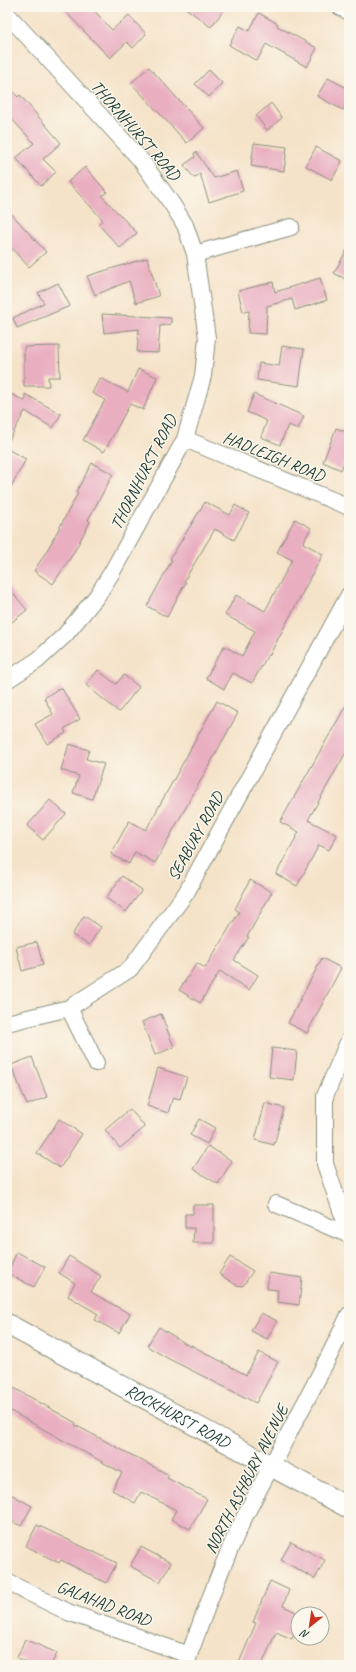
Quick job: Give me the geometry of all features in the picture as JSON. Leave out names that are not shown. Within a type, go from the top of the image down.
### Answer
[{"type":"street","points":[[340,7],[349,12]]},
{"type":"street","name":"THORNHURST ROAD","points":[[7,14],[140,159],[160,184],[185,225],[195,254],[207,338],[203,376],[185,439],[97,596],[65,635],[38,660],[7,680]]},
{"type":"street","points":[[195,254],[291,227]]},
{"type":"street","name":"HADLEIGH ROAD","points":[[185,439],[349,507]]},
{"type":"street","name":"SEABURY ROAD","points":[[7,1023],[69,1008],[130,969],[186,893],[349,595]]},
{"type":"street","points":[[69,1008],[96,1063]]},
{"type":"street","points":[[349,1042],[325,1096],[325,1164],[349,1234]]},
{"type":"street","points":[[276,1204],[349,1234]]},
{"type":"street","name":"NORTH ASHBURY AVENUE","points":[[188,1660],[228,1554],[271,1466],[326,1366],[349,1315]]},
{"type":"street","name":"ROCKHURST ROAD","points":[[7,1324],[349,1508]]},
{"type":"street","name":"GALAHAD ROAD","points":[[7,1582],[68,1612],[188,1660]]},
{"type":"building","points":[[61,7],[91,7],[112,30],[129,15],[146,34],[133,48],[127,42],[110,58]]},
{"type":"building","points":[[184,7],[226,7],[211,27]]},
{"type":"building","points":[[259,13],[278,24],[277,26],[317,48],[307,67],[266,44],[257,61],[229,45],[240,26],[249,31]]},
{"type":"building","points":[[149,67],[204,128],[187,143],[131,83]]},
{"type":"building","points":[[209,70],[222,83],[209,97],[195,84]]},
{"type":"building","points":[[328,78],[349,89],[349,99],[343,110],[317,96]]},
{"type":"building","points":[[7,84],[18,97],[20,95],[61,143],[43,159],[56,172],[41,186],[16,158],[34,143],[7,114]]},
{"type":"building","points":[[271,103],[282,118],[267,130],[256,116]]},
{"type":"building","points":[[254,143],[287,147],[284,171],[251,166]]},
{"type":"building","points":[[316,147],[342,161],[332,180],[306,166]]},
{"type":"building","points":[[196,152],[214,178],[237,171],[243,191],[209,202],[200,174],[194,178],[184,165],[195,157],[194,153]]},
{"type":"building","points":[[85,167],[107,192],[102,196],[137,233],[120,248],[98,224],[103,220],[68,182]]},
{"type":"building","points":[[7,209],[46,252],[29,267],[7,243]]},
{"type":"building","points":[[349,246],[349,281],[334,273]]},
{"type":"building","points":[[147,258],[159,296],[136,303],[129,281],[95,295],[87,276]]},
{"type":"building","points":[[320,278],[327,300],[295,310],[292,299],[267,306],[266,334],[248,333],[249,311],[243,312],[238,291],[273,282],[275,292]]},
{"type":"building","points":[[58,283],[70,306],[17,328],[13,318],[44,303],[38,293]]},
{"type":"building","points":[[102,314],[171,318],[171,324],[160,326],[158,353],[137,352],[139,329],[104,333]]},
{"type":"building","points":[[59,346],[60,377],[48,377],[49,386],[24,386],[24,347]]},
{"type":"building","points":[[282,346],[304,349],[299,386],[257,380],[259,363],[279,366]]},
{"type":"building","points":[[138,369],[157,377],[143,410],[130,404],[104,452],[83,440],[105,400],[92,393],[100,378],[128,392]]},
{"type":"building","points":[[7,392],[25,401],[25,394],[61,414],[53,428],[25,411],[7,444]]},
{"type":"building","points":[[254,394],[304,416],[298,429],[288,425],[280,445],[261,437],[267,421],[247,412]]},
{"type":"building","points":[[336,428],[349,433],[349,451],[341,470],[323,462]]},
{"type":"building","points":[[7,449],[26,459],[7,494]]},
{"type":"building","points":[[92,463],[113,474],[88,520],[90,522],[73,554],[53,584],[34,571],[49,547],[78,493],[76,492]]},
{"type":"building","points":[[205,502],[230,515],[235,505],[249,513],[234,540],[215,529],[184,581],[186,582],[167,617],[147,606],[172,560],[170,559]]},
{"type":"building","points":[[295,519],[311,528],[303,543],[323,554],[269,656],[268,655],[252,683],[233,673],[224,689],[206,678],[224,646],[242,656],[255,631],[225,615],[236,595],[265,611],[292,560],[277,552]]},
{"type":"building","points":[[7,586],[27,610],[7,626]]},
{"type":"building","points":[[98,670],[116,684],[124,675],[139,687],[119,712],[86,685]]},
{"type":"building","points":[[61,687],[80,719],[64,729],[66,733],[47,744],[35,724],[53,714],[44,698]]},
{"type":"building","points":[[349,700],[349,747],[308,820],[337,835],[329,850],[319,845],[297,886],[276,874],[299,832],[280,822]]},
{"type":"building","points":[[217,701],[238,713],[155,863],[135,852],[129,864],[111,854],[129,821],[146,830]]},
{"type":"building","points":[[69,744],[89,750],[86,759],[104,764],[92,799],[73,793],[79,776],[61,770]]},
{"type":"building","points":[[50,800],[66,814],[43,840],[27,826]]},
{"type":"building","points":[[122,876],[142,890],[126,912],[106,898]]},
{"type":"building","points":[[250,880],[272,892],[247,937],[249,937],[234,960],[258,975],[249,990],[220,971],[200,1003],[179,990],[197,963],[205,968],[239,912],[235,909]]},
{"type":"building","points":[[84,916],[101,927],[89,945],[72,935]]},
{"type":"building","points":[[37,942],[43,965],[22,971],[16,947]]},
{"type":"building","points":[[322,958],[341,968],[307,1033],[288,1023]]},
{"type":"building","points":[[161,1014],[174,1047],[155,1055],[142,1022]]},
{"type":"building","points":[[272,1048],[297,1051],[294,1080],[269,1077]]},
{"type":"building","points":[[32,1057],[47,1097],[27,1105],[11,1065]]},
{"type":"building","points":[[158,1068],[187,1077],[180,1099],[173,1097],[168,1113],[147,1106]]},
{"type":"building","points":[[265,1103],[284,1108],[274,1145],[255,1140]]},
{"type":"building","points":[[130,1109],[145,1127],[120,1148],[105,1130]]},
{"type":"building","points":[[59,1119],[82,1134],[60,1168],[37,1153]]},
{"type":"building","points":[[199,1119],[215,1128],[207,1144],[190,1135]]},
{"type":"building","points":[[208,1146],[232,1161],[218,1184],[193,1169]]},
{"type":"building","points":[[193,1205],[214,1205],[214,1243],[193,1243],[194,1228],[185,1228],[185,1214],[193,1214]]},
{"type":"building","points":[[17,1252],[45,1267],[34,1287],[7,1273]]},
{"type":"building","points":[[69,1256],[101,1276],[91,1292],[130,1314],[119,1333],[95,1320],[98,1314],[68,1296],[75,1283],[59,1273]]},
{"type":"building","points":[[230,1257],[253,1271],[243,1286],[236,1285],[219,1274]]},
{"type":"building","points":[[269,1273],[302,1278],[299,1305],[277,1302],[278,1290],[267,1289]]},
{"type":"building","points":[[261,1313],[277,1321],[267,1339],[251,1331]]},
{"type":"building","points":[[159,1327],[191,1347],[191,1345],[246,1375],[259,1352],[278,1362],[256,1403],[167,1358],[147,1346]]},
{"type":"building","points":[[7,1384],[76,1423],[75,1425],[169,1475],[167,1478],[207,1499],[190,1529],[171,1519],[176,1510],[141,1492],[135,1503],[112,1490],[122,1473],[7,1409]]},
{"type":"building","points":[[7,1492],[32,1506],[21,1526],[7,1519]]},
{"type":"building","points":[[37,1525],[117,1563],[106,1583],[61,1560],[59,1563],[26,1546]]},
{"type":"building","points":[[291,1542],[325,1560],[315,1579],[281,1560]]},
{"type":"building","points":[[141,1547],[171,1563],[160,1582],[130,1566]]},
{"type":"building","points":[[270,1581],[289,1590],[283,1606],[290,1609],[290,1638],[276,1632],[262,1665],[238,1665],[256,1623],[253,1622]]},
{"type":"building","points":[[25,1639],[57,1653],[51,1665],[32,1665],[17,1658]]}]
